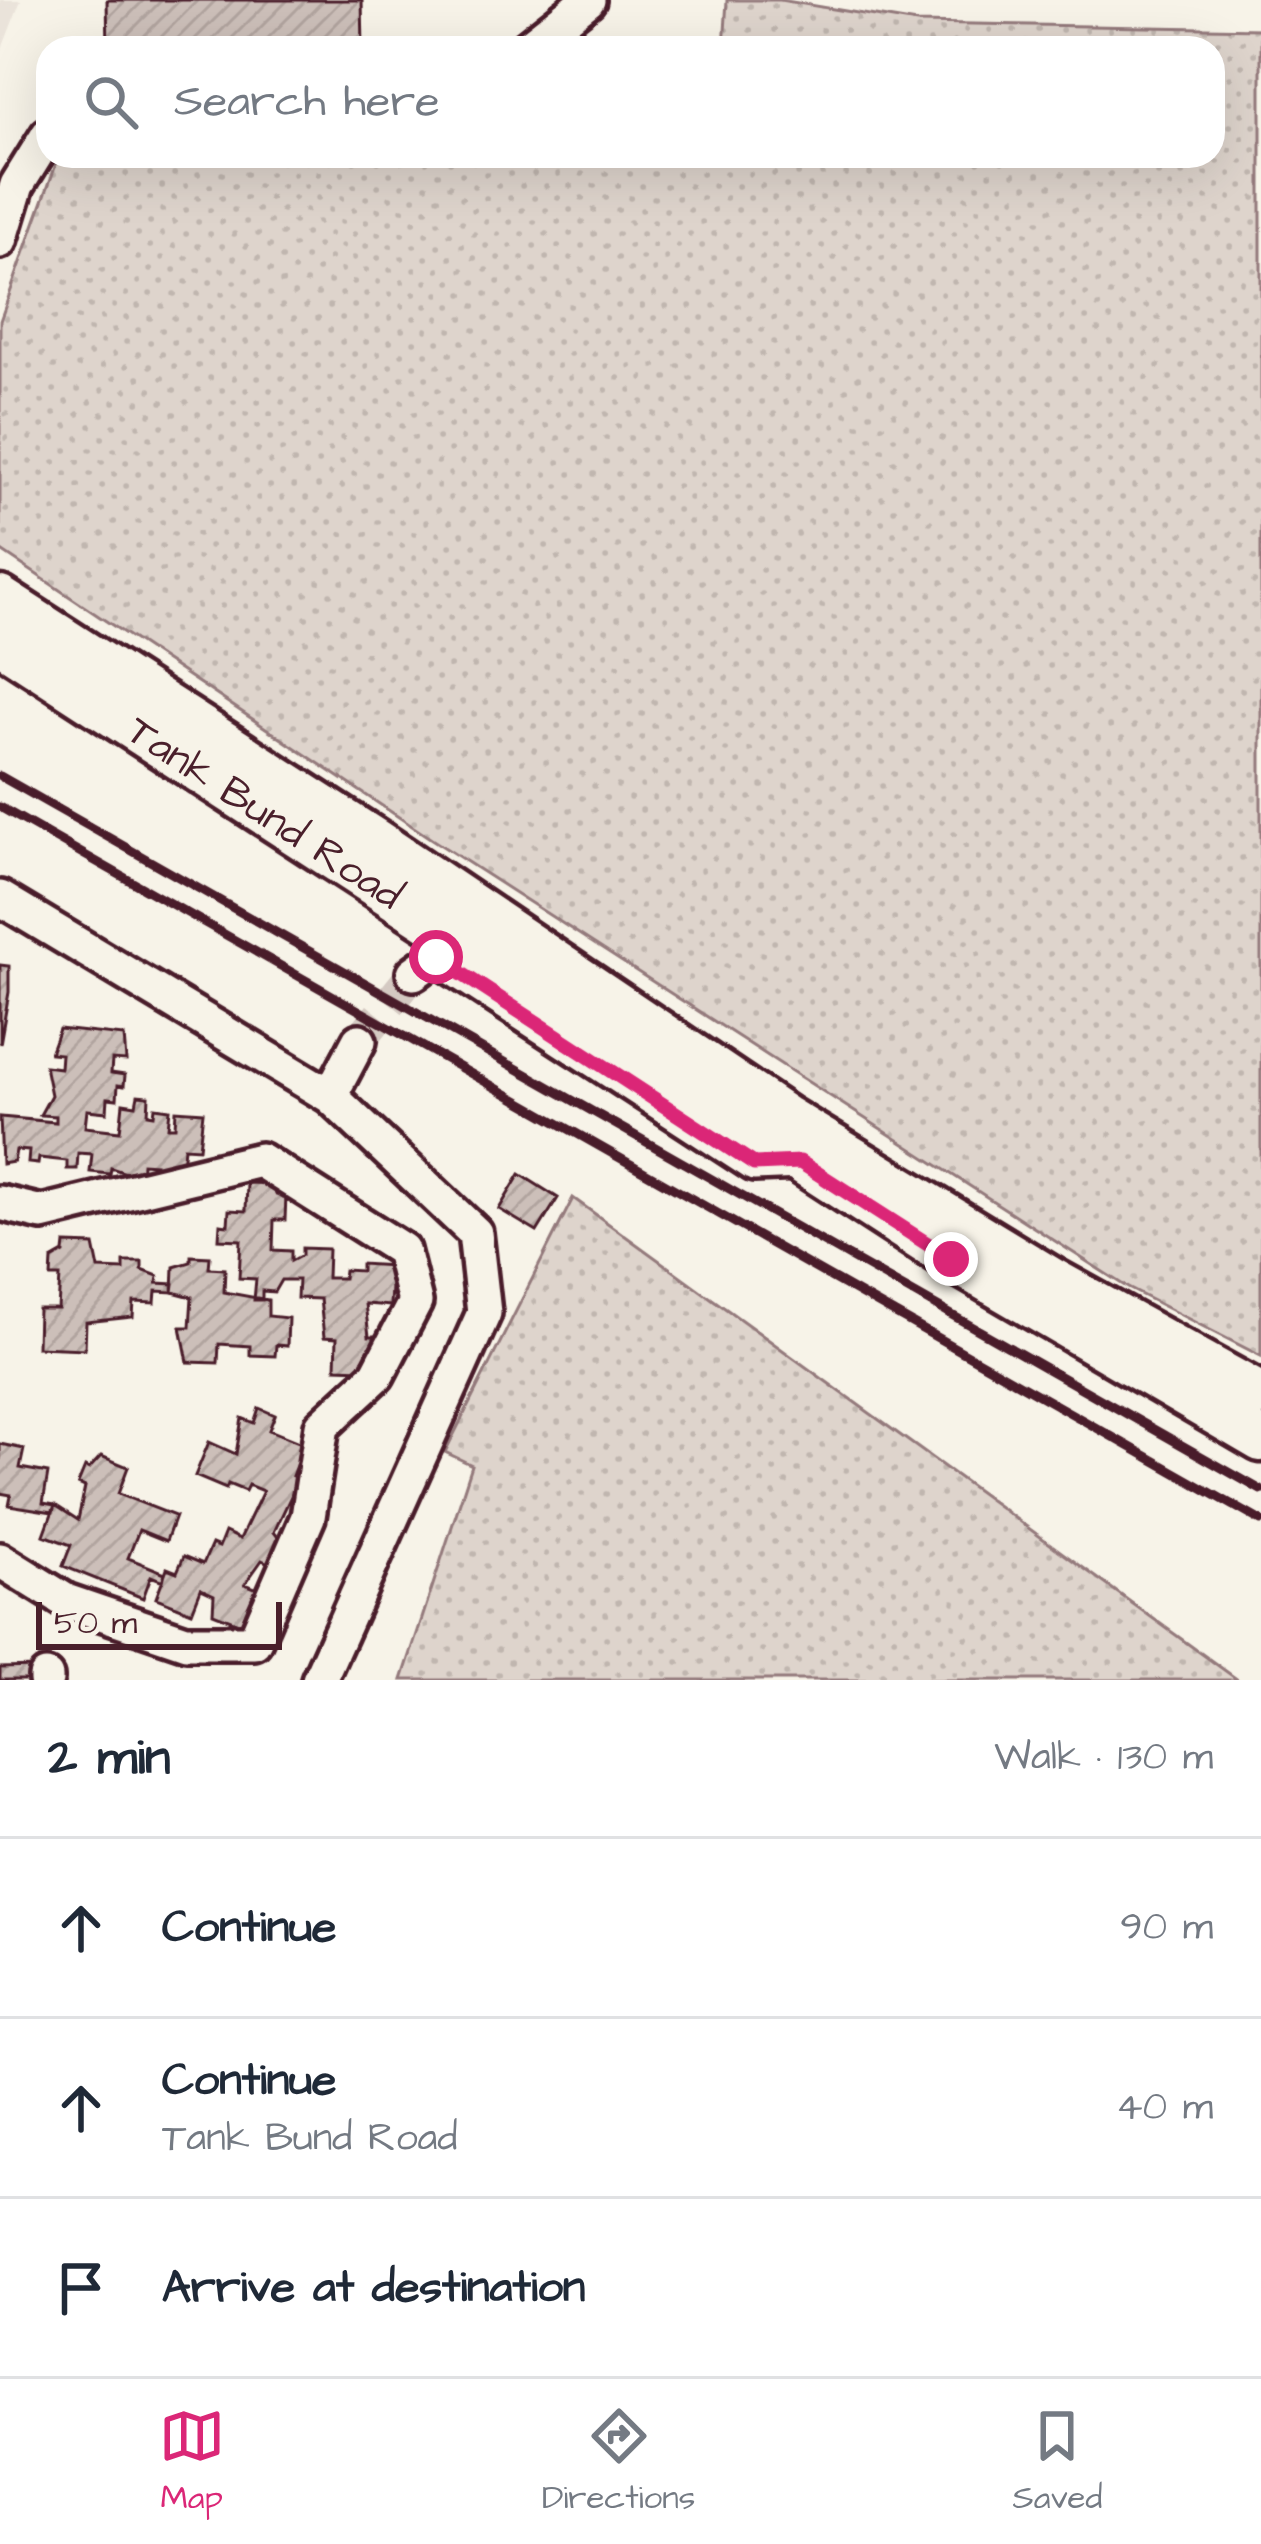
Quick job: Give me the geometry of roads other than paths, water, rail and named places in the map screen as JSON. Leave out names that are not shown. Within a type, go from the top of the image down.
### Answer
[{"type":"main road","name":"Tank Bund Road","points":[[0,598],[376,841],[785,1117],[1053,1280],[1261,1395]]},
{"type":"main road","name":"Tank Bund Road","points":[[0,642],[199,766],[951,1259],[1261,1440]]},
{"type":"street","points":[[542,36],[588,0]]},
{"type":"street","points":[[0,241],[17,185],[36,154]]},
{"type":"street","points":[[0,898],[330,1096],[475,1233],[484,1313],[319,1680]]},
{"type":"street","points":[[414,973],[436,957],[754,1164],[800,1162]]},
{"type":"street","points":[[330,1096],[359,1041]]},
{"type":"street","points":[[0,1203],[42,1213],[260,1160],[402,1250],[415,1302],[377,1375],[322,1426],[308,1517],[254,1642],[187,1642],[66,1601],[0,1560]]},
{"type":"tunnel","points":[[359,1041],[414,973]]},
{"type":"railway","points":[[0,776],[1261,1490]]},
{"type":"railway","points":[[0,807],[1261,1521]]}]
